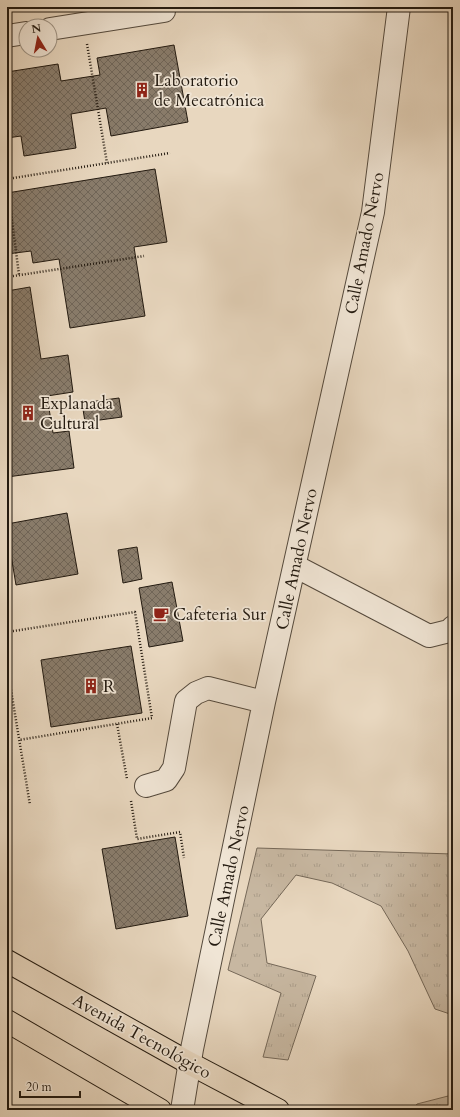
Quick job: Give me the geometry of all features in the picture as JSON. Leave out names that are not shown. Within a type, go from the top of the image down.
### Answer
[{"type":"main road","name":"Avenida Tecnológico","points":[[7,961],[278,1110]]},
{"type":"main road","points":[[7,1021],[160,1110]]},
{"type":"street","name":"Calle Amado Nervo","points":[[182,1110],[189,1062],[264,702],[373,212],[399,7]]},
{"type":"street","points":[[58,28],[164,11]]},
{"type":"street","points":[[7,36],[18,34]]},
{"type":"street","points":[[294,566],[429,636],[449,631],[453,627]]},
{"type":"street","points":[[146,786],[166,780],[174,768],[186,702],[196,693],[208,688],[264,702]]},
{"type":"path","points":[[84,24],[107,163]]},
{"type":"path","points":[[19,276],[7,180],[170,153]]},
{"type":"path","points":[[7,277],[144,256]]},
{"type":"path","points":[[7,632],[135,612],[152,718],[19,740]]},
{"type":"path","points":[[7,666],[30,805]]},
{"type":"path","points":[[7,699],[12,698]]},
{"type":"green space","points":[[257,848],[453,854],[453,1015],[435,1009],[408,951],[381,906],[332,883],[296,875],[261,919],[267,963],[316,976],[288,1060],[263,1057],[281,993],[228,970]]},
{"type":"green space","points":[[453,1095],[453,1110],[413,1110],[417,1104]]},
{"type":"building","points":[[174,45],[188,122],[111,136],[106,108],[71,114],[76,148],[24,156],[21,136],[7,138],[7,90],[10,90],[7,72],[58,64],[61,81],[100,75],[97,58]]},
{"type":"building","points":[[155,169],[167,242],[134,247],[145,316],[70,328],[59,259],[33,263],[31,251],[7,254],[7,193]]},
{"type":"building","points":[[30,287],[41,359],[68,355],[73,392],[47,396],[53,433],[69,431],[74,468],[7,477],[7,291]]},
{"type":"building","points":[[119,398],[122,417],[85,422],[82,403]]},
{"type":"building","points":[[67,513],[78,574],[16,585],[7,524]]},
{"type":"building","points":[[137,547],[142,579],[123,583],[118,550]]},
{"type":"building","name":"Cafeteria Sur","points":[[172,582],[183,641],[149,647],[139,588]]},
{"type":"building","name":"R","points":[[131,646],[142,713],[51,727],[41,660]]},
{"type":"building","points":[[175,837],[188,916],[116,929],[102,849]]},
{"type":"place","name":"Laboratorio de Mecatrónica","points":[[142,90]]},
{"type":"place","name":"Explanada Cultural","points":[[28,413]]},
{"type":"place","name":"Cafeteria Sur","points":[[161,614]]},
{"type":"place","name":"R","points":[[91,686]]}]
